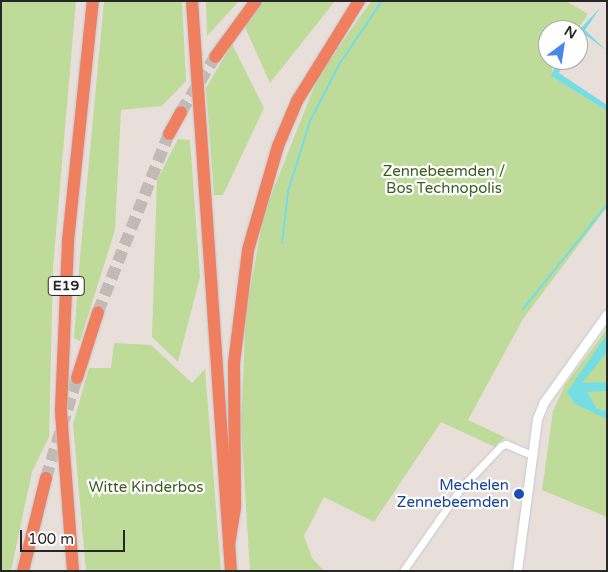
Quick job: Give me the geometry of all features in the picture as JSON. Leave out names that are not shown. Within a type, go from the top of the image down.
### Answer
[{"type":"highway","name":"E19","points":[[73,571],[61,410],[68,241],[93,1]]},
{"type":"highway","points":[[192,1],[231,571]]},
{"type":"highway","points":[[214,57],[256,1]]},
{"type":"highway","points":[[229,545],[235,507],[234,363],[248,250],[272,162],[297,101],[359,1]]},
{"type":"highway","points":[[169,134],[180,112]]},
{"type":"highway","points":[[77,378],[98,312]]},
{"type":"highway","points":[[23,571],[46,478]]},
{"type":"street","points":[[517,571],[530,454],[544,402],[607,314]]},
{"type":"street","points":[[404,571],[461,488],[501,446],[506,444],[530,454]]},
{"type":"green space","points":[[1,1],[76,1],[53,267],[49,437],[32,472],[11,571],[1,571]]},
{"type":"green space","points":[[104,1],[182,1],[186,81],[162,106],[121,110],[115,230],[80,341],[74,338]]},
{"type":"green space","points":[[206,1],[239,1],[207,36]]},
{"type":"green space","points":[[264,1],[335,1],[270,83],[244,25]]},
{"type":"green space","name":"Zennebeemden / Bos Technopolis","points":[[371,1],[566,1],[588,14],[584,20],[538,20],[538,70],[552,70],[554,78],[607,111],[607,207],[523,319],[468,420],[505,437],[495,447],[441,422],[374,522],[324,497],[304,536],[312,558],[324,571],[250,571],[241,425],[246,313],[264,213],[318,77]]},
{"type":"green space","points":[[232,44],[264,108],[223,195],[214,195],[206,88]]},
{"type":"green space","points":[[178,139],[190,140],[200,277],[178,362],[152,337],[157,180]]},
{"type":"green space","points":[[607,329],[607,517],[542,490],[553,411],[565,385]]},
{"type":"green space","name":"Witte Kinderbos","points":[[114,343],[151,345],[192,383],[205,369],[221,571],[86,571],[73,424],[89,368],[111,368]]},
{"type":"water","points":[[601,7],[588,26],[588,21]]},
{"type":"water","points":[[588,33],[607,51],[588,37]]},
{"type":"water","points":[[554,70],[560,70],[559,73],[607,105],[607,111],[551,76]]},
{"type":"water","points":[[607,334],[607,352],[582,383],[607,382],[607,391],[587,392],[597,409],[607,411],[607,419],[575,404],[567,392]]},
{"type":"waterway","points":[[282,243],[288,192],[310,121],[340,63],[382,1]]},
{"type":"waterway","points":[[523,309],[607,205]]},
{"type":"tunnel","points":[[181,112],[215,57]]},
{"type":"tunnel","points":[[98,312],[169,134]]},
{"type":"tunnel","points":[[46,478],[77,378]]},
{"type":"place","name":"Mechelen Zennebeemden","points":[[519,494]]}]
